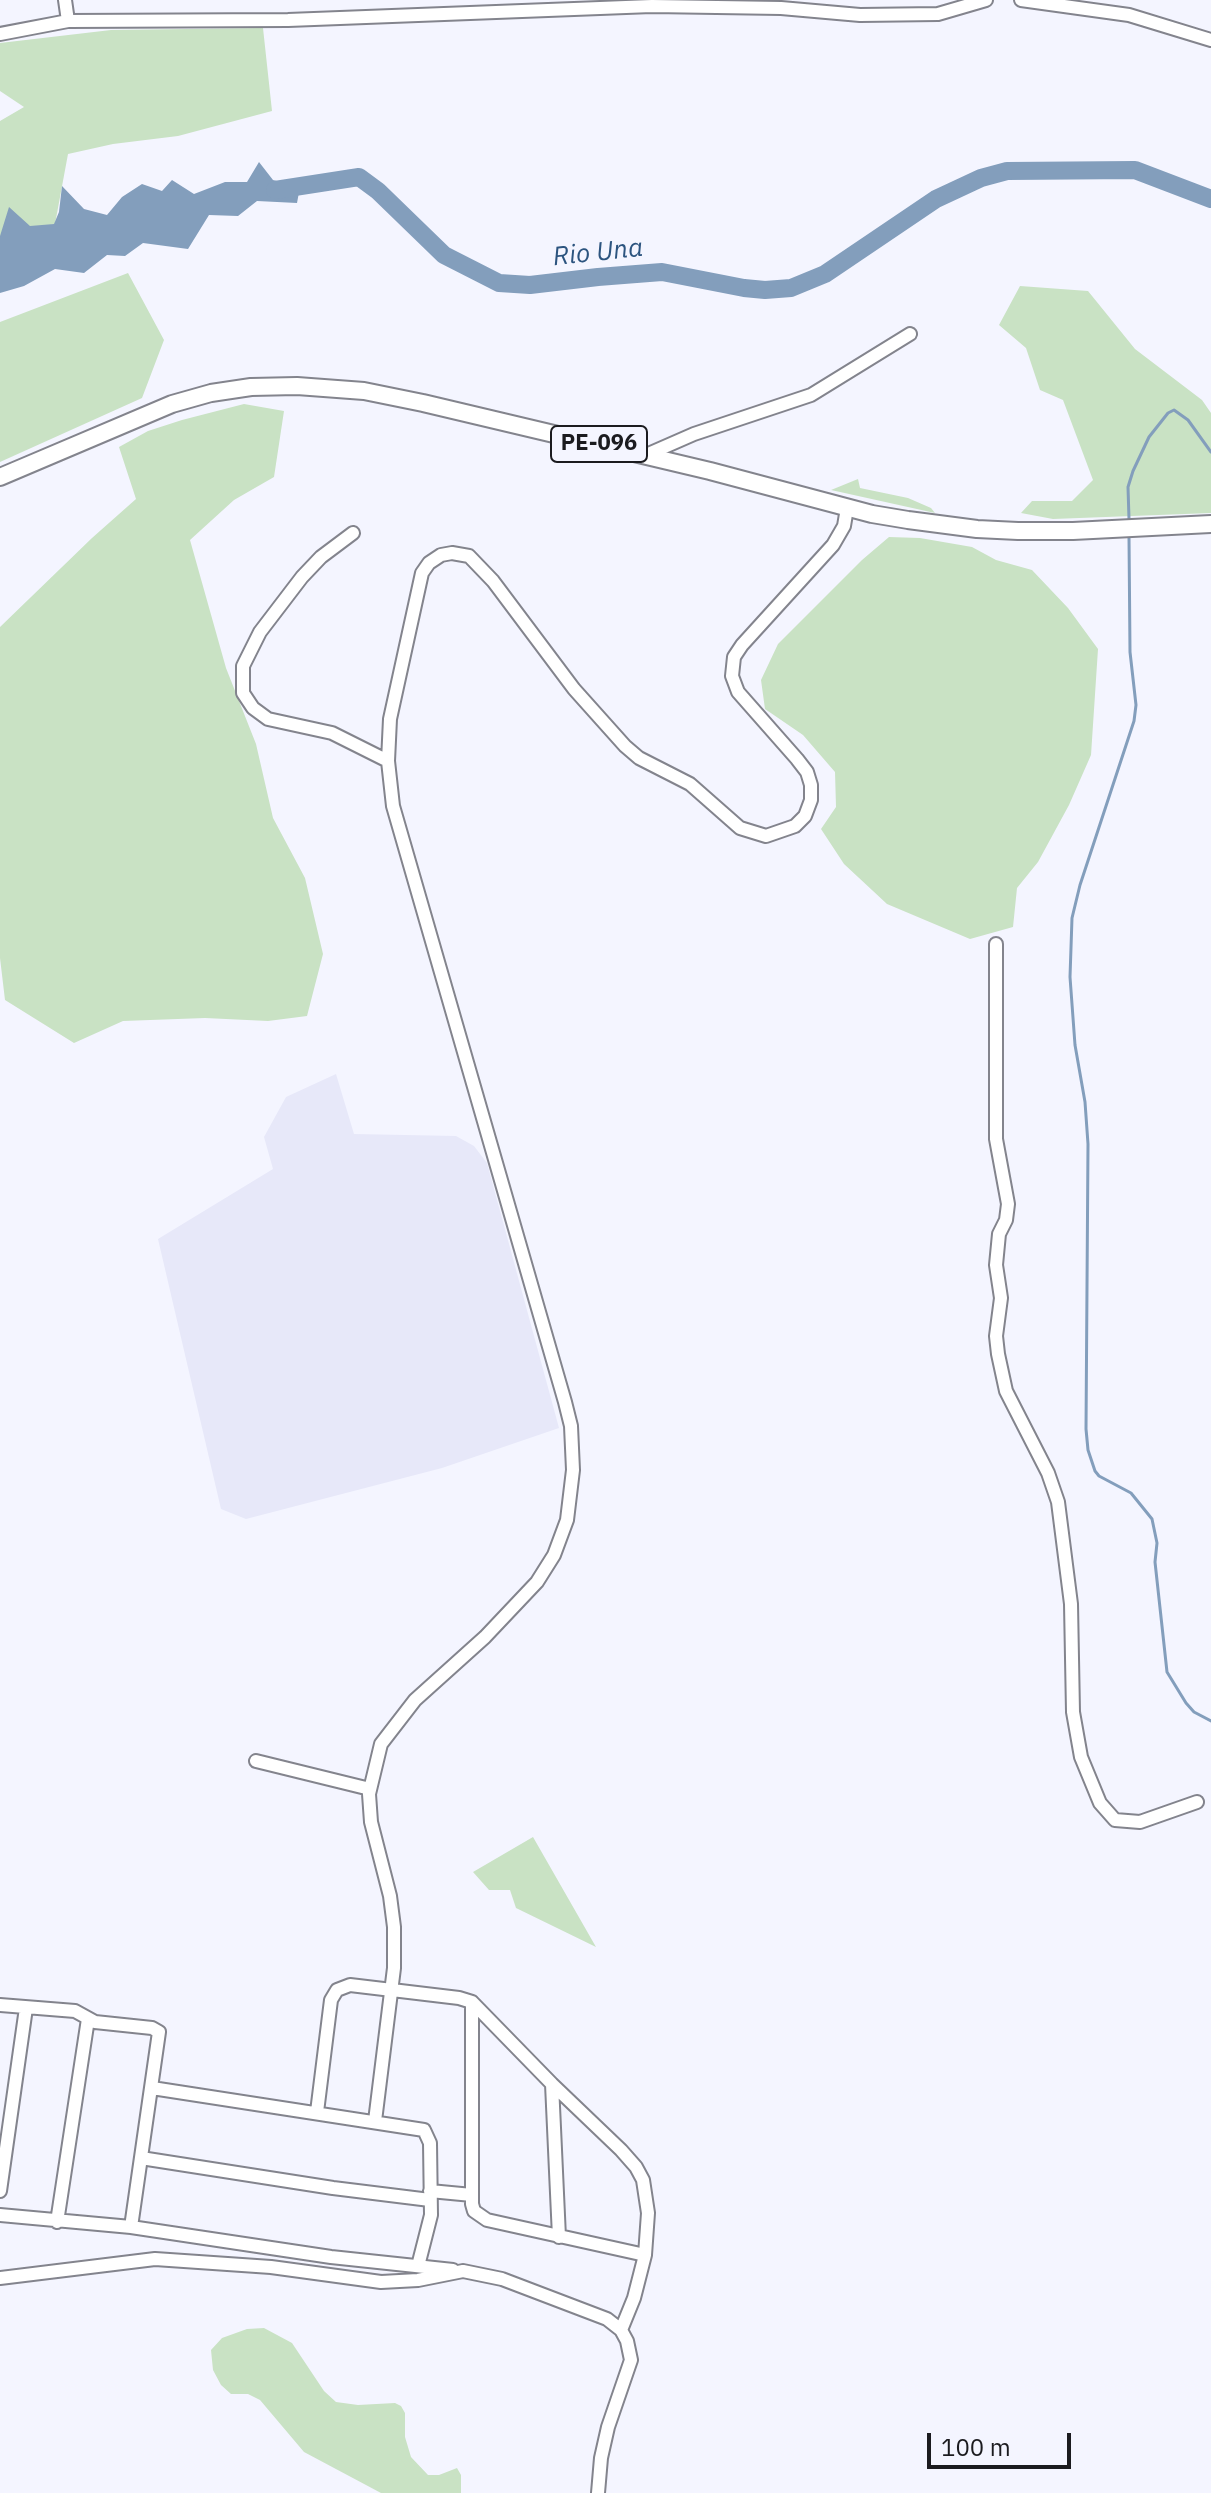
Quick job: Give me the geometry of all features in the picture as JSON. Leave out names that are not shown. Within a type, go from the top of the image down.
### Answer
[{"type":"main road","name":"PE-096","points":[[0,477],[172,404],[211,393],[251,387],[297,386],[364,391],[646,455],[847,508],[908,520],[977,529],[1073,531],[1211,524]]},
{"type":"street","points":[[65,0],[68,21]]},
{"type":"street","points":[[0,34],[68,21],[288,20],[427,7],[652,3],[781,8],[860,15],[883,7],[938,14],[986,0]]},
{"type":"street","points":[[1021,0],[1129,15],[1211,40]]},
{"type":"street","points":[[646,455],[694,434],[811,395],[910,334]]},
{"type":"street","points":[[375,2121],[391,1992],[394,1927],[390,1896],[371,1822],[370,1789],[381,1744],[415,1700],[488,1634],[537,1582],[554,1555],[567,1520],[573,1470],[571,1426],[565,1402],[393,806],[388,761],[390,719],[422,573],[429,563],[441,555],[469,556],[481,566],[574,689],[639,758],[690,784],[740,828],[766,836],[795,826],[805,816],[811,800],[807,772],[738,692],[732,676],[733,665],[742,645],[833,545],[844,526],[847,508]]},
{"type":"street","points":[[353,533],[312,567],[260,632],[243,666],[243,693],[253,708],[268,719],[332,733],[388,761]]},
{"type":"street","points":[[996,944],[996,1139],[1008,1204],[1006,1220],[999,1234],[997,1256],[1001,1298],[996,1336],[1006,1391],[1048,1473],[1058,1502],[1071,1604],[1073,1712],[1081,1757],[1100,1803],[1115,1820],[1140,1822],[1197,1802]]},
{"type":"street","points":[[256,1761],[370,1789]]},
{"type":"street","points":[[317,2112],[334,1993],[343,1986],[472,2002],[636,2167],[643,2180],[648,2213],[645,2255],[634,2298],[621,2330]]},
{"type":"street","points":[[472,2002],[474,2211],[479,2216],[559,2237],[645,2255]]},
{"type":"street","points":[[0,2005],[75,2011],[95,2022],[152,2028],[159,2032],[131,2227]]},
{"type":"street","points":[[0,2191],[26,2008]]},
{"type":"street","points":[[57,2222],[88,2019]]},
{"type":"street","points":[[552,2084],[559,2237]]},
{"type":"street","points":[[152,2088],[420,2128],[427,2133],[430,2143],[430,2195],[429,2225],[418,2266]]},
{"type":"street","points":[[141,2158],[333,2188],[472,2195]]},
{"type":"street","points":[[0,2215],[131,2227],[331,2257],[463,2271],[502,2279],[607,2319],[621,2330],[631,2360],[608,2427],[598,2493]]},
{"type":"street","points":[[0,2278],[155,2259],[271,2267],[381,2282],[418,2280],[463,2271]]},
{"type":"shaded area","points":[[336,1074],[354,1134],[456,1136],[474,1146],[487,1163],[559,1428],[442,1468],[246,1519],[221,1509],[158,1239],[273,1169],[264,1137],[286,1097]]},
{"type":"green space","points":[[263,28],[272,111],[178,136],[113,144],[68,154],[55,224],[0,236],[0,121],[24,107],[0,91],[0,43],[111,30]]},
{"type":"green space","points":[[128,273],[164,340],[142,398],[0,462],[0,322]]},
{"type":"green space","points":[[1020,286],[1088,291],[1135,349],[1202,400],[1211,413],[1211,513],[1053,519],[1021,513],[1032,501],[1072,501],[1093,480],[1063,400],[1040,390],[1026,348],[999,325]]},
{"type":"green space","points":[[244,404],[284,411],[274,477],[234,500],[190,540],[226,668],[256,744],[273,818],[305,878],[323,954],[307,1016],[268,1021],[205,1018],[123,1021],[74,1043],[5,1000],[0,958],[0,627],[136,499],[119,447],[148,431]]},
{"type":"green space","points":[[858,479],[860,488],[908,498],[931,508],[935,513],[831,490]]},
{"type":"green space","points":[[889,537],[920,538],[972,547],[996,560],[1032,570],[1068,608],[1098,649],[1091,755],[1069,805],[1038,862],[1017,888],[1013,927],[970,939],[887,904],[844,864],[821,829],[836,807],[835,772],[803,735],[765,709],[761,680],[778,644]]},
{"type":"green space","points":[[533,1837],[596,1947],[516,1908],[510,1890],[489,1890],[473,1872]]},
{"type":"green space","points":[[264,2328],[292,2343],[324,2391],[336,2402],[358,2405],[395,2403],[401,2406],[405,2413],[405,2437],[411,2457],[428,2475],[439,2475],[457,2468],[461,2475],[461,2493],[381,2493],[304,2452],[260,2400],[248,2394],[231,2394],[221,2385],[213,2370],[211,2350],[222,2338],[247,2329]]},
{"type":"water","points":[[259,162],[273,180],[300,187],[297,203],[257,201],[238,216],[209,215],[188,249],[143,243],[125,256],[107,255],[84,273],[55,269],[24,286],[0,293],[0,236],[9,207],[30,226],[54,224],[59,212],[62,186],[84,209],[107,215],[122,197],[142,184],[162,191],[172,180],[194,194],[225,182],[247,182]]},
{"type":"waterway","name":"Rio Una","points":[[275,190],[359,177],[378,191],[444,255],[499,283],[530,285],[662,272],[765,290],[791,288],[825,274],[936,199],[981,178],[1007,171],[1135,170],[1211,199]]},
{"type":"waterway","points":[[1129,519],[1128,487],[1133,471],[1149,437],[1168,413],[1174,410],[1188,420],[1211,452]]},
{"type":"waterway","points":[[1129,537],[1130,652],[1136,705],[1134,721],[1072,918],[1070,977],[1088,1144],[1086,1429],[1088,1450],[1095,1471],[1131,1493],[1152,1519],[1157,1543],[1155,1562],[1167,1672],[1194,1712],[1211,1721]]}]
